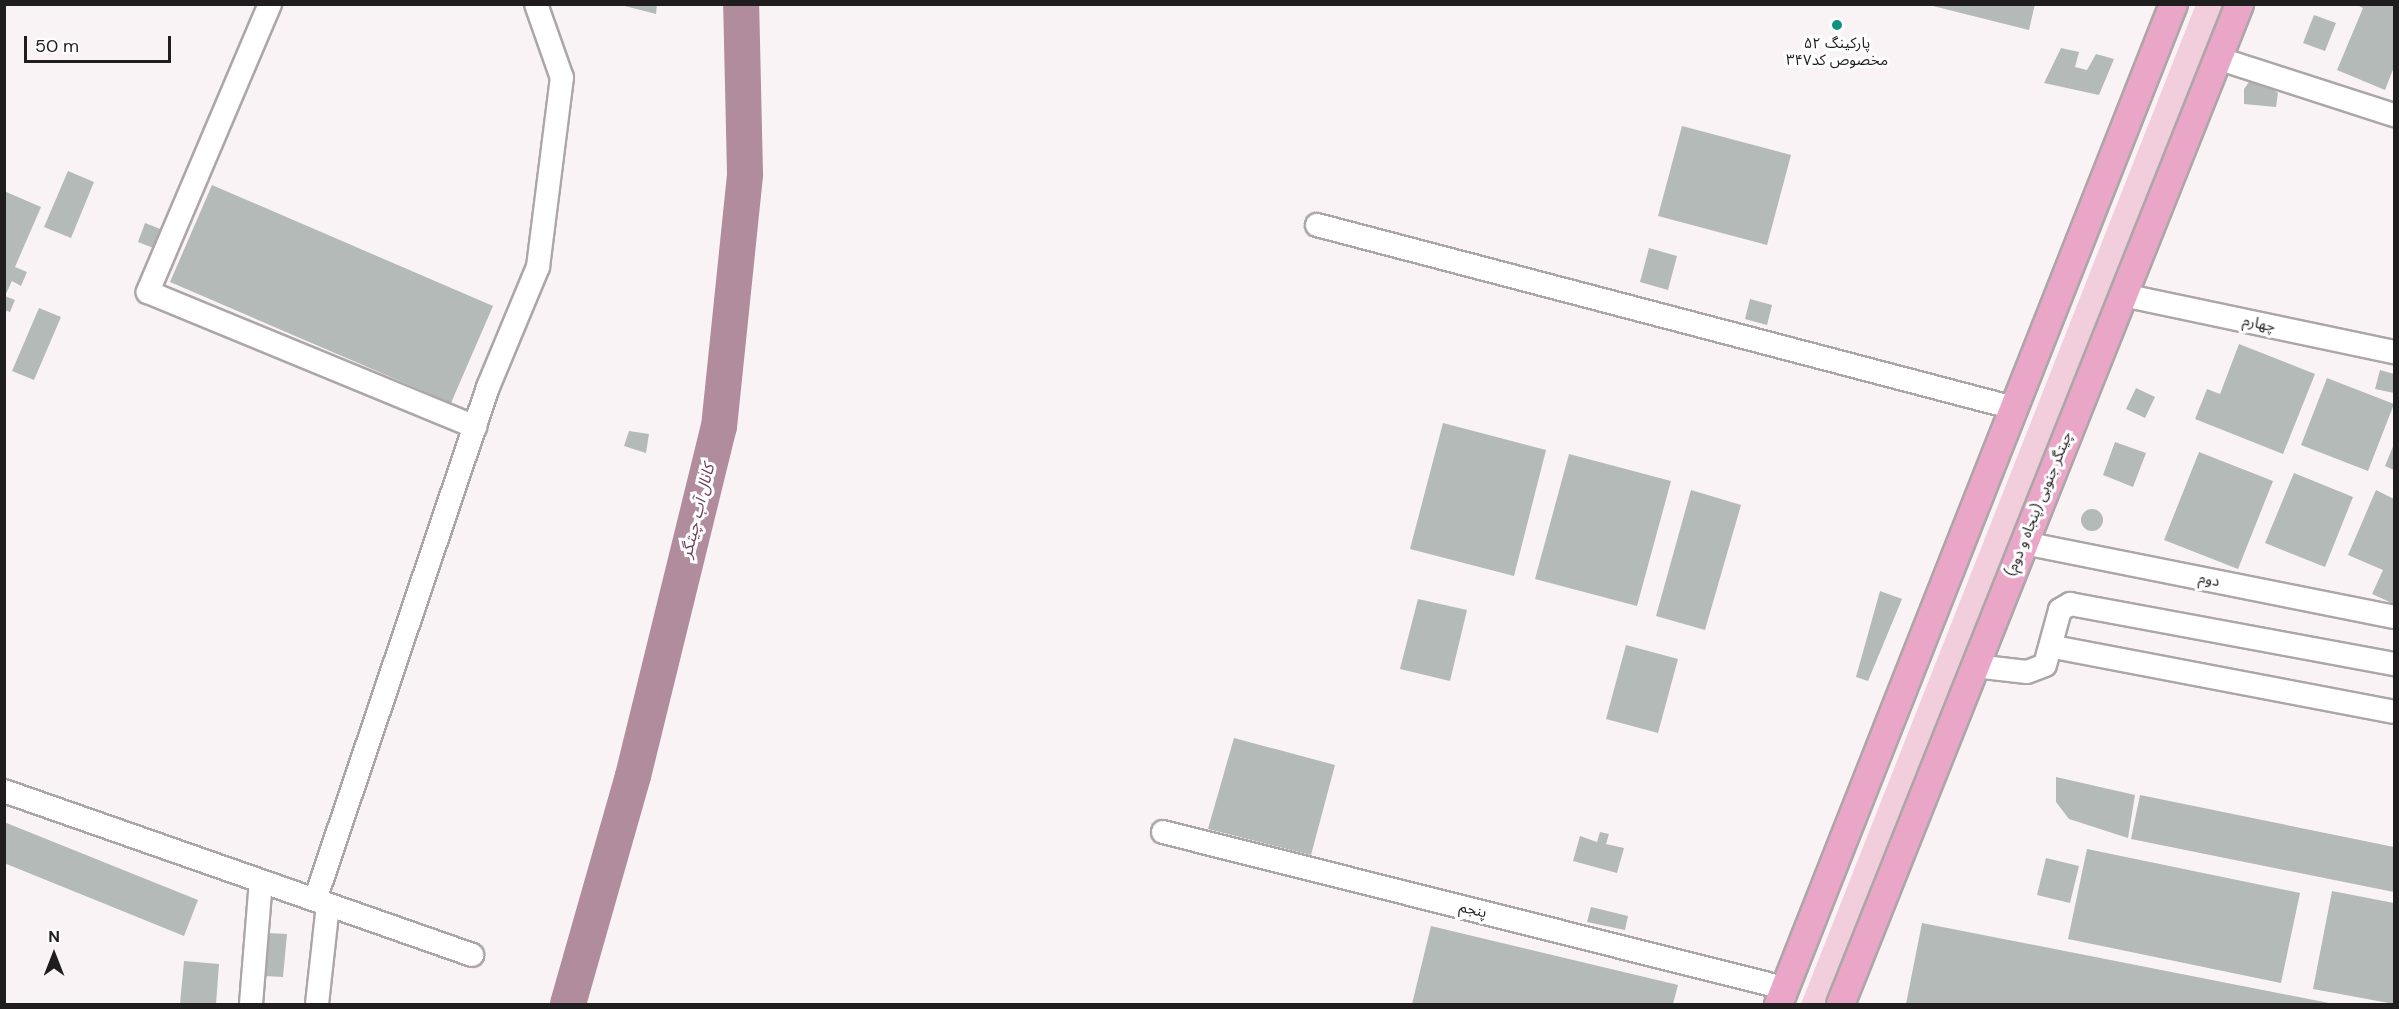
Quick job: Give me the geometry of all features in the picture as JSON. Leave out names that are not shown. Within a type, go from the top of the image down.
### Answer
[{"type":"main road","points":[[1781,996],[2173,4]]},
{"type":"main road","name":"چیتگر جنوبی (پنجاه و دوم)","points":[[1840,1005],[2239,4]]},
{"type":"lane","points":[[270,4],[148,292],[475,427]]},
{"type":"lane","points":[[317,1005],[321,902],[475,427],[538,267],[562,78],[536,4]]},
{"type":"lane","points":[[2217,58],[2394,115]]},
{"type":"lane","points":[[1317,225],[2014,408]]},
{"type":"lane","name":"چهارم","points":[[2122,295],[2394,352]]},
{"type":"lane","name":"دوم","points":[[2024,543],[2394,618]]},
{"type":"lane","points":[[1975,666],[2027,672],[2045,664],[2054,647],[2060,610],[2072,604],[2394,664]]},
{"type":"lane","points":[[2054,647],[2394,712]]},
{"type":"lane","points":[[4,791],[472,955]]},
{"type":"lane","name":"پنجم","points":[[1163,832],[1781,996]]},
{"type":"lane","points":[[251,1005],[261,881]]},
{"type":"shaded area","points":[[2196,4],[2223,5],[1824,1004],[1801,1004]]},
{"type":"building","points":[[617,4],[657,4],[656,14]]},
{"type":"building","points":[[1925,4],[2035,4],[2029,30]]},
{"type":"building","points":[[2355,4],[2394,4],[2394,67],[2385,90],[2337,70],[2363,8]]},
{"type":"building","points":[[2314,15],[2336,23],[2325,51],[2303,43]]},
{"type":"building","points":[[2061,48],[2079,52],[2075,67],[2087,70],[2096,54],[2114,59],[2099,95],[2044,83]]},
{"type":"building","points":[[2254,75],[2278,93],[2276,107],[2244,104],[2244,89]]},
{"type":"building","points":[[1682,126],[1791,155],[1767,245],[1658,216]]},
{"type":"building","points":[[68,171],[94,182],[71,238],[44,227]]},
{"type":"building","points":[[212,185],[493,306],[451,403],[170,282]]},
{"type":"building","points":[[4,191],[41,207],[15,267],[27,272],[21,286],[12,281],[5,296],[15,300],[10,312],[4,310]]},
{"type":"building","points":[[145,223],[168,232],[161,251],[138,242]]},
{"type":"building","points":[[1649,248],[1677,256],[1668,290],[1640,282]]},
{"type":"building","points":[[1750,299],[1772,305],[1767,325],[1745,319]]},
{"type":"building","points":[[39,308],[61,317],[34,380],[12,371]]},
{"type":"building","points":[[2239,344],[2315,374],[2283,454],[2195,419],[2207,389],[2220,394]]},
{"type":"building","points":[[2380,370],[2394,374],[2394,393],[2375,389]]},
{"type":"building","points":[[2327,378],[2394,404],[2368,471],[2301,445]]},
{"type":"building","points":[[2136,388],[2155,397],[2145,418],[2126,409]]},
{"type":"building","points":[[1443,423],[1546,450],[1514,576],[1410,549]]},
{"type":"building","points":[[629,431],[649,434],[646,453],[624,446]]},
{"type":"building","points":[[2115,442],[2146,453],[2133,487],[2103,475]]},
{"type":"building","points":[[2394,444],[2394,470],[2385,466]]},
{"type":"building","points":[[2199,452],[2273,481],[2238,569],[2164,540]]},
{"type":"building","points":[[1569,454],[1671,481],[1637,606],[1535,579]]},
{"type":"building","points":[[2294,473],[2353,497],[2325,567],[2265,543]]},
{"type":"building","points":[[1691,490],[1741,505],[1705,630],[1656,616]]},
{"type":"building","points":[[2376,490],[2394,499],[2394,604],[2372,594],[2383,570],[2348,555]]},
{"type":"building","points":[[2088,509],[2096,509],[2103,516],[2103,524],[2096,531],[2088,531],[2081,524],[2081,516]]},
{"type":"building","points":[[1880,591],[1902,599],[1868,681],[1856,677]]},
{"type":"building","points":[[1418,599],[1467,610],[1450,681],[1400,669]]},
{"type":"building","points":[[1626,645],[1678,659],[1658,733],[1606,719]]},
{"type":"building","points":[[1234,738],[1335,765],[1311,855],[1208,829]]},
{"type":"building","points":[[2056,777],[2135,795],[2128,838],[2069,819],[2056,802]]},
{"type":"building","points":[[2140,795],[2394,847],[2394,892],[2131,839]]},
{"type":"building","points":[[4,822],[198,900],[184,936],[4,863]]},
{"type":"building","points":[[1600,832],[1609,834],[1606,844],[1624,848],[1617,873],[1573,861],[1580,836],[1597,842]]},
{"type":"building","points":[[2087,849],[2300,893],[2281,983],[2068,939]]},
{"type":"building","points":[[2046,858],[2079,866],[2070,903],[2037,895]]},
{"type":"building","points":[[2332,891],[2394,903],[2394,1004],[2313,989]]},
{"type":"building","points":[[1591,907],[1628,916],[1625,930],[1587,922]]},
{"type":"building","points":[[1922,923],[2329,1003],[2329,1004],[1906,1004]]},
{"type":"building","points":[[1431,926],[1678,985],[1673,1004],[1412,1004]]},
{"type":"building","points":[[268,933],[287,934],[283,977],[264,976]]},
{"type":"building","points":[[184,961],[219,964],[216,1004],[180,1004]]},
{"type":"waterway","name":"کانال آب چیتگر","points":[[568,1004],[633,776],[719,427],[745,174],[741,4]]},
{"type":"place","name":"پارکینگ ۵۲ مخصوص کد۳۴۷","points":[[1837,25]]}]
